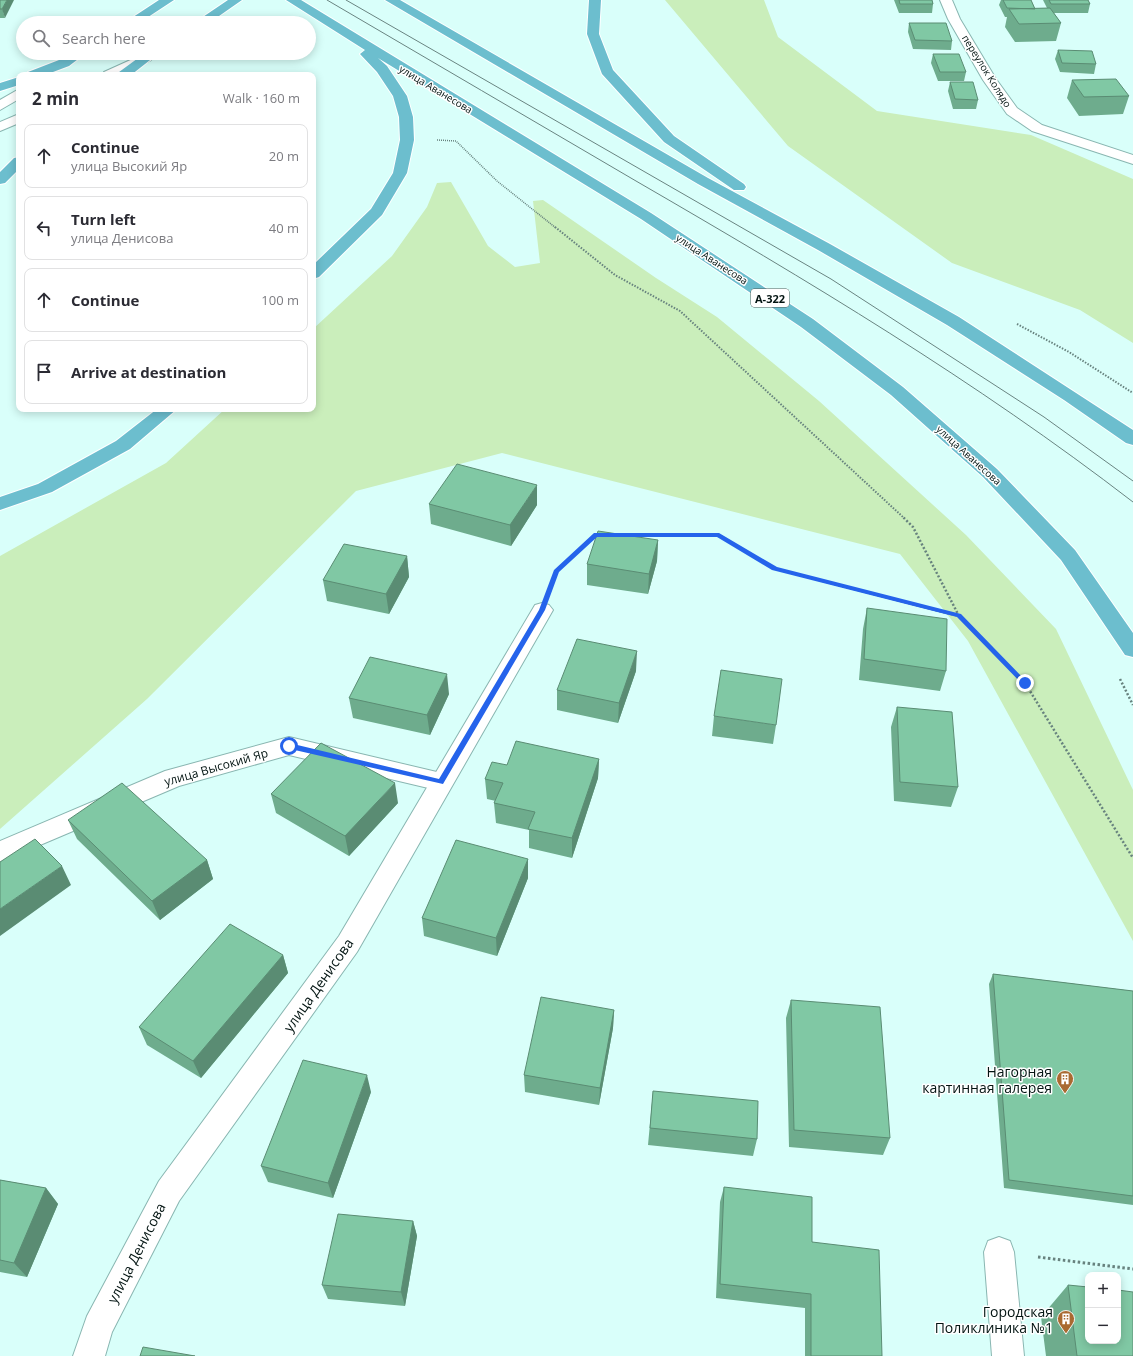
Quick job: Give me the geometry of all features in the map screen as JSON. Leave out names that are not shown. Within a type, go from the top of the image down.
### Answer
[{"type":"highway","points":[[142,16],[168,0]]},
{"type":"highway","points":[[211,16],[236,0]]},
{"type":"highway","points":[[391,0],[703,182],[824,246],[954,321],[1070,396],[1133,439]]},
{"type":"highway","points":[[595,0],[593,34],[607,71],[638,108],[669,139],[824,246]]},
{"type":"highway","name":"улица Аванесова","points":[[297,3],[672,233],[807,323],[897,391],[990,473],[1068,555],[1133,649]]},
{"type":"highway","points":[[316,271],[377,212],[400,173],[407,140],[406,117],[400,96],[382,69],[339,29]]},
{"type":"highway","points":[[41,72],[69,60]]},
{"type":"highway","points":[[126,72],[142,60]]},
{"type":"highway","points":[[0,87],[16,81]]},
{"type":"highway","points":[[0,180],[16,163]]},
{"type":"highway","points":[[0,504],[45,488],[123,445],[164,412]]},
{"type":"street","name":"переулок Колядо","points":[[946,0],[954,20],[990,80],[1012,111],[1037,128],[1133,160]]},
{"type":"street","points":[[115,72],[139,60]]},
{"type":"street","points":[[50,72],[64,63]]},
{"type":"street","points":[[0,106],[16,95]]},
{"type":"street","points":[[0,127],[16,119]]},
{"type":"street","name":"улица Денисова","points":[[89,1356],[98,1327],[169,1191],[348,944],[542,610]]},
{"type":"street","name":"улица Высокий Яр","points":[[0,852],[173,778],[289,746],[441,782]]},
{"type":"street","points":[[999,1252],[1008,1356]]},
{"type":"path","points":[[407,140],[456,140],[497,181],[615,275],[680,311],[913,527],[959,616],[1025,683],[1133,858]]},
{"type":"path","points":[[542,610],[556,572],[596,535],[603,535]]},
{"type":"path","points":[[611,535],[719,535],[775,569],[959,616]]},
{"type":"path","points":[[1120,677],[1133,705]]},
{"type":"path","points":[[999,1252],[1133,1269]]},
{"type":"green space","points":[[665,0],[764,0],[778,37],[877,111],[1031,135],[1133,179],[1133,343],[1080,310],[952,263],[788,146]]},
{"type":"green space","points":[[451,182],[488,246],[515,267],[540,263],[533,201],[543,200],[656,278],[717,317],[819,401],[966,535],[1056,629],[1133,790],[1133,941],[968,641],[900,554],[502,453],[356,491],[147,699],[0,829],[0,556],[166,463],[222,412],[316,412],[316,326],[392,256],[427,207],[437,183]]},
{"type":"building","points":[[0,0],[7,0],[2,9],[0,9]]},
{"type":"building","points":[[899,0],[932,0],[933,4],[900,4]]},
{"type":"building","points":[[1003,0],[1031,0],[1035,9],[1007,8]]},
{"type":"building","points":[[1049,0],[1088,0],[1090,4],[1051,4]]},
{"type":"building","points":[[1050,8],[1061,23],[1019,24],[1009,9]]},
{"type":"building","points":[[909,23],[946,23],[952,41],[915,40]]},
{"type":"building","points":[[1058,50],[1092,51],[1096,64],[1062,63]]},
{"type":"building","points":[[933,54],[959,54],[966,72],[940,72]]},
{"type":"building","points":[[1116,79],[1129,96],[1084,97],[1072,80]]},
{"type":"building","points":[[950,82],[973,82],[978,100],[955,99]]},
{"type":"building","points":[[457,464],[537,485],[510,525],[429,504]]},
{"type":"building","points":[[598,531],[658,540],[649,574],[587,564]]},
{"type":"building","points":[[344,544],[407,556],[386,594],[323,580]]},
{"type":"building","points":[[867,608],[947,619],[946,671],[864,659]]},
{"type":"building","points":[[577,639],[637,651],[619,703],[557,690]]},
{"type":"building","points":[[370,657],[447,674],[427,715],[349,698]]},
{"type":"building","points":[[721,670],[782,679],[776,725],[714,716]]},
{"type":"building","points":[[897,707],[952,712],[958,787],[900,782]]},
{"type":"building","points":[[516,741],[599,759],[572,838],[528,829],[535,812],[494,803],[503,783],[485,779],[492,762],[507,765]]},
{"type":"building","points":[[321,743],[395,783],[345,836],[271,794]]},
{"type":"building","points":[[122,783],[207,860],[152,901],[68,820]]},
{"type":"building","points":[[35,839],[62,866],[0,909],[0,862]]},
{"type":"building","points":[[456,840],[528,859],[496,938],[422,918]]},
{"type":"building","points":[[230,924],[283,955],[193,1061],[139,1027]]},
{"type":"building","name":"Нагорная картинная галерея","points":[[993,974],[1133,991],[1133,1196],[1009,1180]]},
{"type":"building","points":[[541,997],[614,1010],[600,1088],[524,1075]]},
{"type":"building","points":[[791,1000],[880,1007],[890,1138],[794,1130]]},
{"type":"building","points":[[303,1060],[367,1075],[328,1183],[261,1166]]},
{"type":"building","points":[[653,1091],[758,1101],[757,1139],[650,1128]]},
{"type":"building","points":[[0,1180],[46,1188],[14,1263],[0,1260]]},
{"type":"building","points":[[724,1187],[812,1197],[812,1242],[879,1250],[882,1356],[811,1356],[811,1294],[720,1284]]},
{"type":"building","points":[[338,1214],[413,1221],[401,1292],[322,1285]]},
{"type":"building","points":[[1068,1285],[1085,1287],[1085,1344],[1121,1344],[1121,1290],[1133,1292],[1133,1356],[1077,1356]]},
{"type":"building","points":[[143,1347],[195,1356],[140,1356]]},
{"type":"tram line","points":[[327,0],[700,218],[890,333],[1013,415],[1133,502]]},
{"type":"tram line","points":[[346,0],[831,279],[1044,417],[1133,481]]},
{"type":"place","name":"Нагорная картинная галерея","points":[[1065,1094]]},
{"type":"place","name":"Городская Поликлиника №1","points":[[1066,1334]]},
{"type":"route","points":[[289,746],[441,782],[542,610],[556,572],[596,535],[719,535],[775,569],[959,616],[1025,683]]}]
